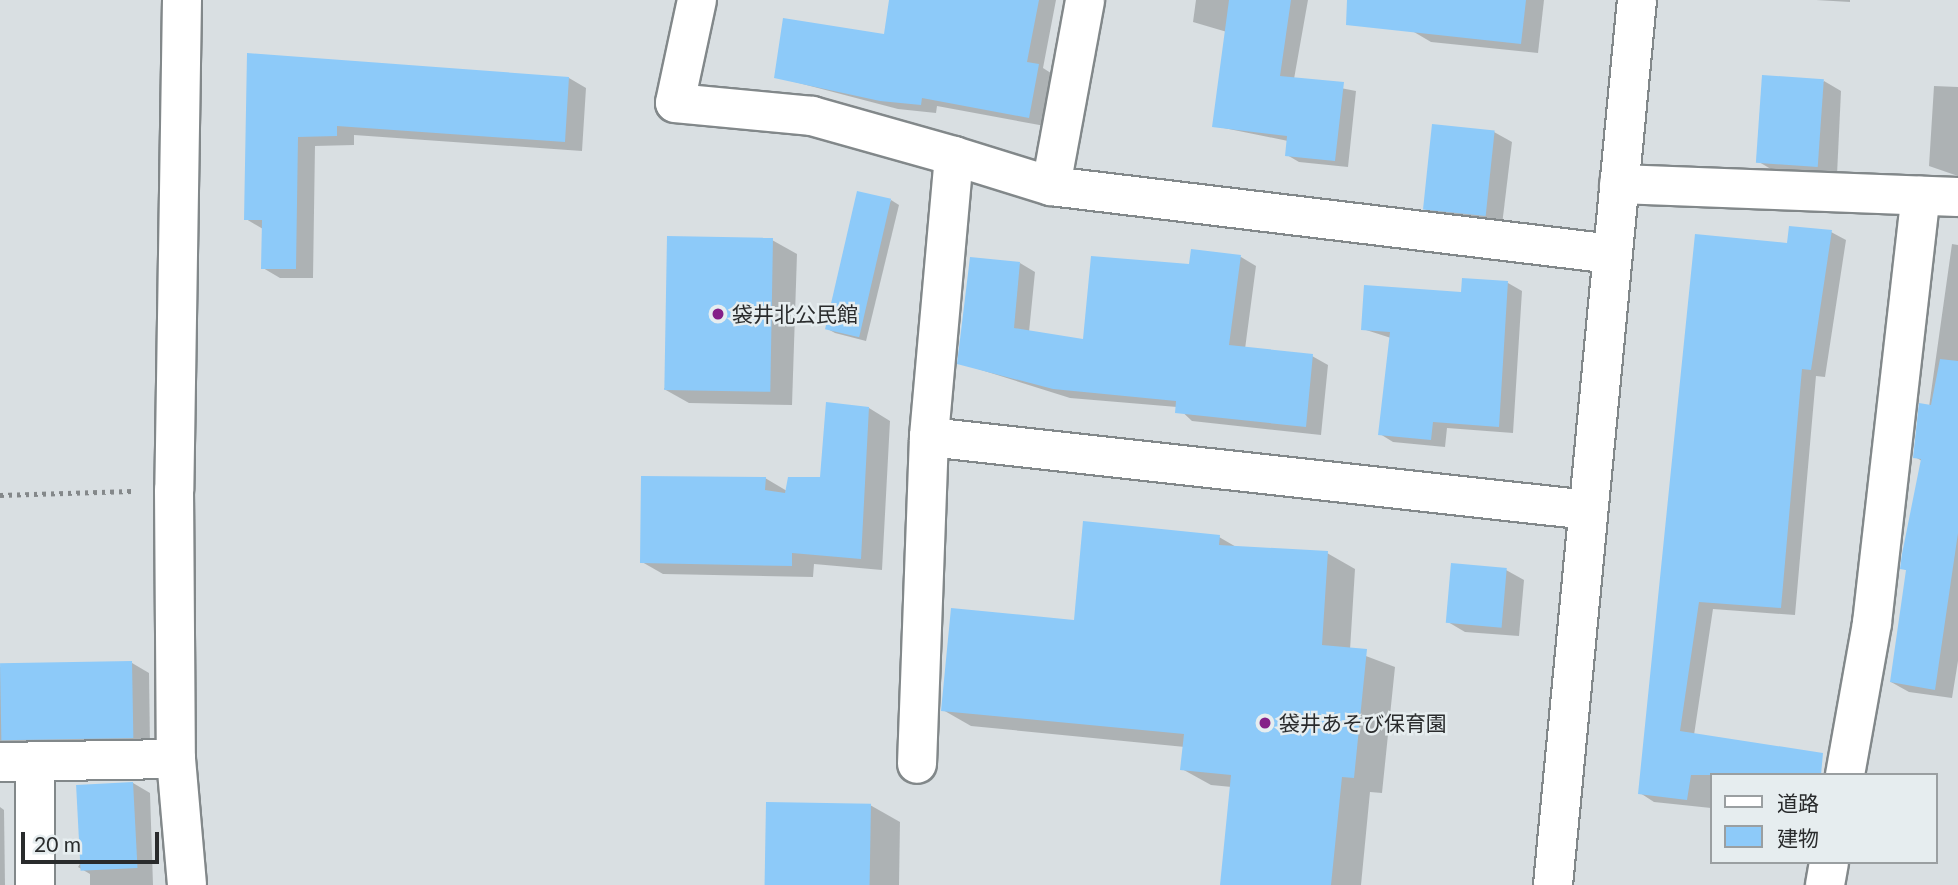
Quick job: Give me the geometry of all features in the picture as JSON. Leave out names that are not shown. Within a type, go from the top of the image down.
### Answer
[{"type":"street","points":[[182,0],[174,490],[176,759],[187,885]]},
{"type":"street","points":[[697,0],[675,103],[812,116],[1051,186],[1612,254]]},
{"type":"street","points":[[1051,186],[1085,0]]},
{"type":"street","points":[[1553,885],[1636,0]]},
{"type":"street","points":[[917,764],[929,438],[954,156]]},
{"type":"street","points":[[1619,184],[1940,197],[1845,773]]},
{"type":"street","points":[[929,438],[1588,510]]},
{"type":"street","points":[[34,885],[18,761],[176,759]]},
{"type":"street","points":[[1825,885],[1829,864]]},
{"type":"path","points":[[0,495],[174,490]]},
{"type":"building","points":[[889,0],[1039,0],[1027,62],[1039,64],[1029,118],[922,98],[921,105],[880,101],[774,78],[783,18],[884,34]]},
{"type":"building","points":[[1229,0],[1291,0],[1280,76],[1344,82],[1335,161],[1285,156],[1287,136],[1212,127]]},
{"type":"building","points":[[1347,0],[1526,0],[1521,44],[1346,25]]},
{"type":"building","points":[[247,53],[569,77],[565,142],[337,126],[337,136],[298,137],[296,269],[261,269],[262,220],[244,220]]},
{"type":"building","points":[[1762,75],[1824,79],[1818,167],[1756,163]]},
{"type":"building","points":[[1432,124],[1495,131],[1486,216],[1423,210]]},
{"type":"building","points":[[857,191],[891,199],[859,337],[825,329]]},
{"type":"building","points":[[1789,226],[1832,230],[1811,370],[1802,369],[1781,608],[1699,602],[1680,731],[1823,753],[1821,773],[1691,775],[1687,800],[1638,794],[1695,234],[1787,243]]},
{"type":"building","name":"袋井北公民館","points":[[667,236],[773,238],[770,392],[664,390]]},
{"type":"building","points":[[1191,249],[1241,255],[1229,345],[1313,354],[1306,427],[1175,413],[1176,401],[1053,389],[957,364],[970,257],[1020,262],[1014,328],[1083,339],[1091,256],[1189,264]]},
{"type":"building","points":[[1462,278],[1508,281],[1499,427],[1433,422],[1431,440],[1378,435],[1390,332],[1361,330],[1364,285],[1461,292]]},
{"type":"building","points":[[1940,359],[1958,361],[1958,533],[1935,690],[1890,682],[1906,570],[1900,569],[1902,554],[1921,459],[1913,458],[1919,403],[1931,405]]},
{"type":"building","points":[[826,402],[869,407],[861,559],[792,553],[792,566],[640,563],[641,476],[766,477],[765,490],[785,493],[788,477],[820,477]]},
{"type":"building","points":[[1083,521],[1220,535],[1219,545],[1328,551],[1322,645],[1367,649],[1354,778],[1342,777],[1331,885],[1220,885],[1231,775],[1180,770],[1184,734],[941,711],[951,608],[1074,620]]},
{"type":"building","points":[[1451,563],[1507,568],[1502,628],[1446,623]]},
{"type":"building","points":[[132,661],[133,738],[1,740],[0,663]]},
{"type":"building","points":[[133,782],[138,868],[81,871],[76,785]]},
{"type":"building","points":[[766,802],[871,804],[870,885],[765,885]]},
{"type":"place","name":"袋井北公民館","points":[[718,314]]},
{"type":"place","name":"袋井あそび保育園","points":[[1265,723]]}]
